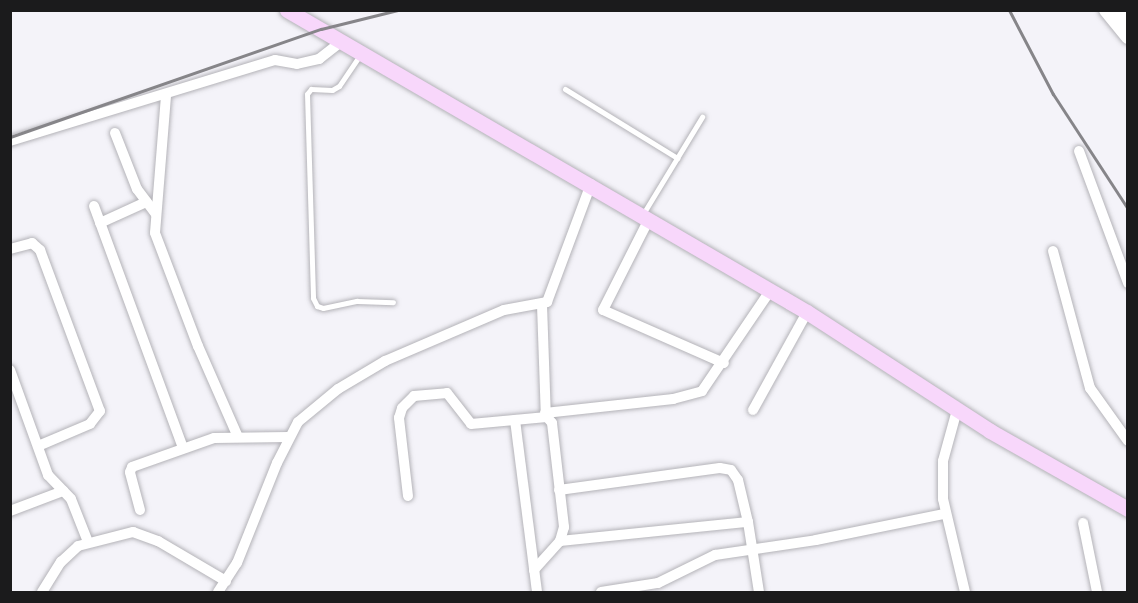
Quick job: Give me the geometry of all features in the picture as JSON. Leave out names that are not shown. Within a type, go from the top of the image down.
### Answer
[{"type":"main road","points":[[287,10],[591,184],[807,312],[976,422],[1102,498],[1128,506]]},
{"type":"street","points":[[1106,10],[1128,37]]},
{"type":"street","points":[[1118,10],[1128,22]]},
{"type":"street","points":[[10,141],[166,96],[275,60],[297,64],[319,59],[341,42]]},
{"type":"street","points":[[166,96],[155,233],[167,271],[237,435]]},
{"type":"street","points":[[115,133],[146,202],[156,214]]},
{"type":"street","points":[[1079,151],[1128,283]]},
{"type":"street","points":[[218,592],[237,563],[289,436],[311,410],[385,361],[504,310],[542,305],[554,292],[591,184]]},
{"type":"street","points":[[100,223],[146,202]]},
{"type":"street","points":[[94,206],[183,448]]},
{"type":"street","points":[[646,217],[603,310],[724,363]]},
{"type":"street","points":[[10,249],[32,243],[40,250],[100,411],[90,424],[38,446]]},
{"type":"street","points":[[1053,251],[1090,388],[1128,441]]},
{"type":"street","points":[[408,496],[399,418],[409,399],[442,392],[451,397],[471,424],[515,420],[699,393],[709,386],[770,291]]},
{"type":"street","points":[[534,570],[561,541],[564,527],[552,423],[546,415],[542,305]]},
{"type":"street","points":[[753,410],[807,312]]},
{"type":"street","points":[[10,370],[50,479],[71,500],[88,542]]},
{"type":"street","points":[[957,410],[943,461],[944,514],[965,592]]},
{"type":"street","points":[[515,420],[537,592]]},
{"type":"street","points":[[140,510],[130,468],[183,448],[237,435],[289,436]]},
{"type":"street","points":[[559,490],[726,468],[738,480],[748,522],[759,592]]},
{"type":"street","points":[[10,511],[63,491]]},
{"type":"street","points":[[601,592],[658,583],[707,557],[944,514]]},
{"type":"street","points":[[561,541],[748,522]]},
{"type":"street","points":[[1083,523],[1097,592]]},
{"type":"street","points":[[42,592],[69,552],[88,542],[141,533],[226,581]]},
{"type":"lane","points":[[360,53],[336,89],[311,89],[307,94],[313,298],[317,306],[323,308],[357,302],[393,302]]},
{"type":"lane","points":[[565,89],[677,158]]},
{"type":"lane","points":[[646,217],[702,117]]},
{"type":"railway","points":[[10,137],[321,29],[398,10]]},
{"type":"railway","points":[[1009,10],[1053,94],[1128,209]]}]
